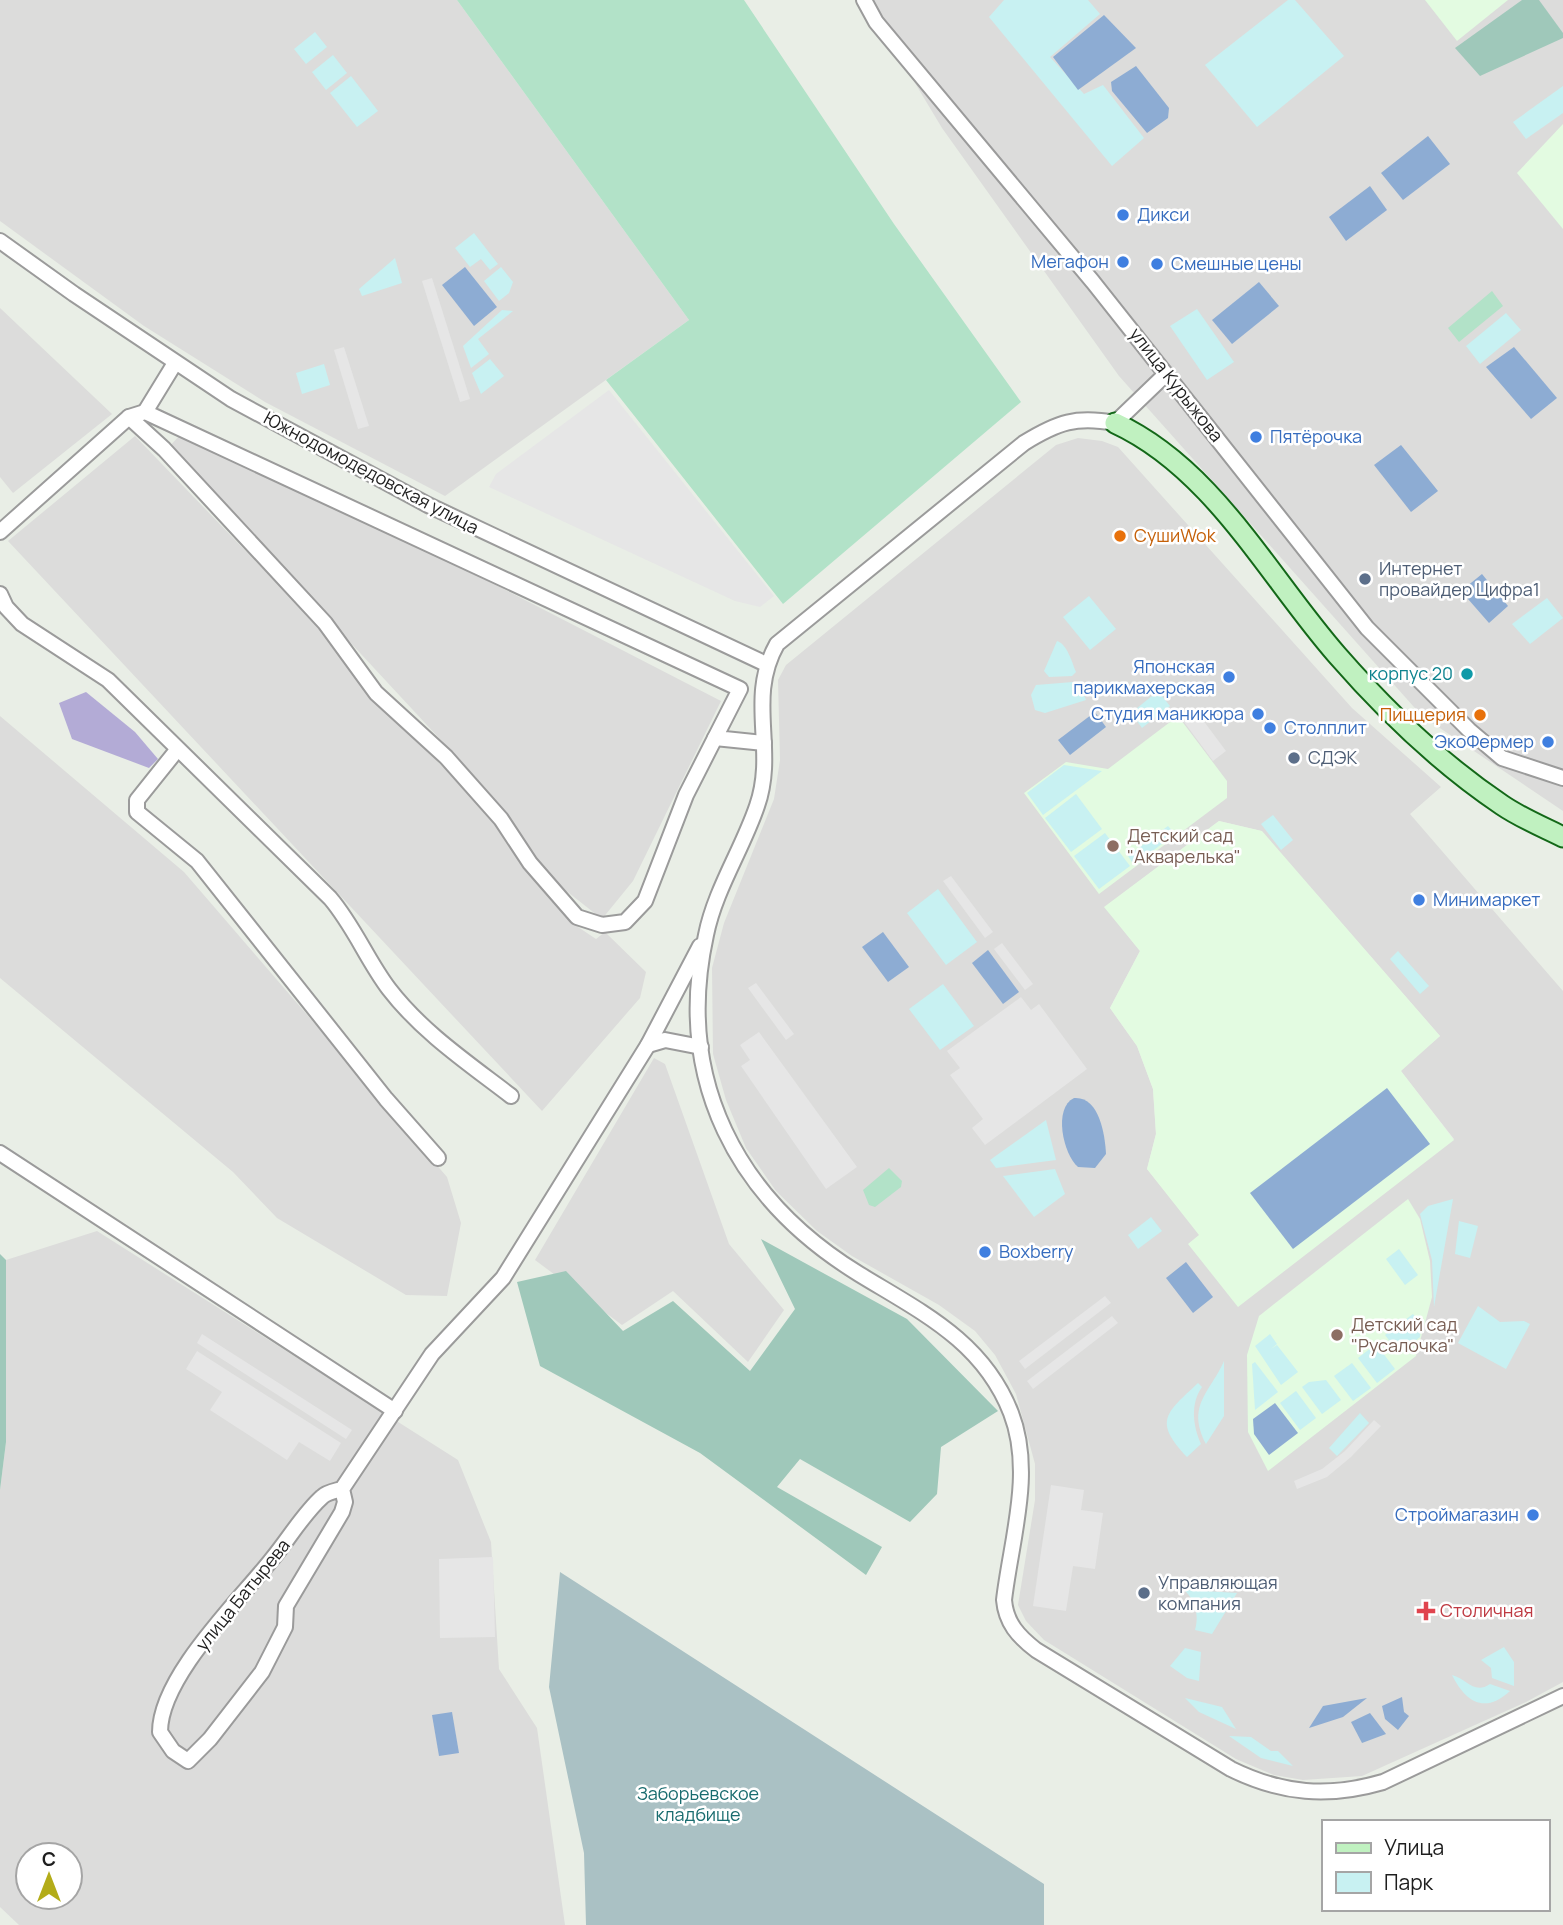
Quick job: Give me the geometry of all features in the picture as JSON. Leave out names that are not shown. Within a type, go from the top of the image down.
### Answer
[{"type":"street","name":"улица Курыжова","points":[[864,0],[876,22],[1050,229],[1367,628],[1469,730],[1502,758],[1563,778]]},
{"type":"street","name":"Южнодомодедовская улица","points":[[0,241],[175,363],[232,399],[376,479],[766,664]]},
{"type":"street","points":[[0,532],[129,418],[145,412],[175,363]]},
{"type":"street","points":[[1115,423],[1166,374]]},
{"type":"street","points":[[129,418],[164,449],[325,623],[376,693],[446,757],[501,819],[530,863],[577,917],[602,925],[625,922],[645,901],[686,795],[740,689],[145,412]]},
{"type":"street","points":[[1563,837],[1503,806],[1396,718],[1337,654],[1181,463],[1159,446],[1115,423],[1089,418],[1067,421],[1024,443],[777,644],[766,664],[761,683],[763,780],[757,806],[720,891],[706,934],[698,1004],[701,1047],[710,1095],[724,1132],[741,1164],[784,1219],[827,1253],[948,1328],[986,1366],[999,1388],[1012,1414],[1021,1472],[1004,1600],[1005,1614],[1022,1639],[1231,1769],[1260,1783],[1313,1793],[1356,1790],[1382,1782],[1563,1696]]},
{"type":"street","points":[[0,594],[6,607],[22,624],[108,680],[330,898],[350,922],[388,987],[408,1011],[444,1046],[511,1096]]},
{"type":"street","points":[[715,738],[764,743]]},
{"type":"street","points":[[177,750],[137,800],[137,812],[197,861],[386,1099],[438,1158]]},
{"type":"street","name":"улица Батырева","points":[[342,1489],[345,1502],[342,1512],[286,1606],[285,1628],[262,1672],[210,1740],[188,1761],[173,1751],[160,1732],[164,1711],[184,1672],[220,1617],[247,1590],[320,1499],[342,1489],[432,1354],[503,1278],[648,1045],[706,934]]},
{"type":"street","points":[[648,1045],[665,1040],[701,1047]]},
{"type":"street","points":[[0,1153],[395,1410]]},
{"type":"shaded area","points":[[0,0],[457,0],[689,320],[445,496],[265,402],[144,326],[0,221]]},
{"type":"shaded area","points":[[457,0],[744,0],[894,224],[1021,402],[783,604],[606,380],[689,320]]},
{"type":"shaded area","points":[[865,0],[1563,0],[1563,811],[1422,716],[1119,376],[942,128]]},
{"type":"shaded area","points":[[1425,0],[1508,0],[1457,41]]},
{"type":"shaded area","points":[[1522,0],[1539,0],[1563,33],[1563,38],[1480,76],[1455,48]]},
{"type":"shaded area","points":[[1104,15],[1136,48],[1078,90],[1053,57]]},
{"type":"shaded area","points":[[1136,66],[1169,108],[1168,118],[1147,133],[1112,91],[1111,82]]},
{"type":"shaded area","points":[[1563,124],[1563,229],[1517,173]]},
{"type":"shaded area","points":[[1428,136],[1450,164],[1403,200],[1381,173]]},
{"type":"shaded area","points":[[1370,186],[1387,210],[1346,241],[1329,217]]},
{"type":"shaded area","points":[[465,267],[497,307],[474,326],[442,285]]},
{"type":"shaded area","points":[[432,278],[470,399],[460,402],[422,281]]},
{"type":"shaded area","points":[[1259,282],[1279,306],[1232,344],[1212,320]]},
{"type":"shaded area","points":[[1492,291],[1503,306],[1459,342],[1448,328]]},
{"type":"shaded area","points":[[0,308],[112,414],[13,493],[0,477]]},
{"type":"shaded area","points":[[344,347],[369,426],[358,429],[334,350]]},
{"type":"shaded area","points":[[1514,347],[1557,398],[1531,419],[1486,367]]},
{"type":"shaded area","points":[[609,390],[774,596],[760,607],[735,601],[489,487],[496,474]]},
{"type":"shaded area","points":[[180,435],[492,583],[721,701],[633,881],[602,919],[546,875],[451,751],[169,447]]},
{"type":"shaded area","points":[[135,436],[315,623],[379,701],[491,817],[578,927],[596,939],[605,932],[646,972],[640,998],[542,1111],[8,541]]},
{"type":"shaded area","points":[[1078,438],[1102,441],[1118,447],[1352,708],[1441,787],[1410,814],[1563,991],[1563,1682],[1526,1702],[1362,1776],[1303,1780],[1274,1775],[1236,1759],[1044,1640],[1026,1621],[1018,1605],[1035,1500],[1035,1464],[1016,1394],[995,1355],[975,1331],[939,1305],[852,1256],[817,1231],[776,1191],[746,1148],[726,1100],[713,1054],[712,968],[724,923],[774,799],[780,760],[778,680],[786,665],[1056,445]],"holes":[[[1219,821],[1261,831],[1440,1036],[1400,1070],[1454,1139],[1189,1244],[1200,1235],[1147,1169],[1156,1134],[1153,1089],[1137,1046],[1110,1008],[1140,951],[1105,907]]]},
{"type":"shaded area","points":[[1401,445],[1438,491],[1411,512],[1374,465]]},
{"type":"shaded area","points":[[1482,574],[1508,606],[1489,623],[1461,591]]},
{"type":"shaded area","points":[[86,692],[135,732],[158,759],[149,768],[72,739],[59,703]]},
{"type":"shaded area","points":[[1194,708],[1226,751],[1213,761],[1181,718]]},
{"type":"shaded area","points":[[1095,712],[1106,727],[1070,755],[1058,740]]},
{"type":"shaded area","points":[[0,716],[184,872],[447,1177],[461,1223],[447,1296],[406,1295],[277,1218],[233,1172],[0,978]]},
{"type":"shaded area","name":"Детский сад \"Акварелька\"","points":[[1178,716],[1227,781],[1227,798],[1099,894],[1024,793],[1066,762],[1108,769]]},
{"type":"shaded area","points":[[1219,821],[1262,831],[1440,1036],[1401,1071],[1454,1140],[1238,1307],[1188,1244],[1199,1235],[1147,1169],[1156,1134],[1153,1089],[1137,1046],[1110,1008],[1140,951],[1104,907]]},
{"type":"shaded area","points":[[951,876],[993,932],[985,938],[943,881]]},
{"type":"shaded area","points":[[883,932],[909,967],[888,982],[862,947]]},
{"type":"shaded area","points":[[1002,943],[1033,984],[1025,990],[994,949]]},
{"type":"shaded area","points":[[988,950],[1019,992],[1003,1004],[972,963]]},
{"type":"shaded area","points":[[756,983],[794,1034],[786,1040],[748,988]]},
{"type":"shaded area","points":[[1021,997],[1031,1010],[1039,1004],[1087,1069],[985,1145],[972,1128],[983,1119],[950,1075],[960,1068],[947,1051]]},
{"type":"shaded area","points":[[759,1032],[857,1167],[826,1189],[741,1066],[750,1060],[740,1045]]},
{"type":"shaded area","points":[[654,1058],[665,1064],[729,1244],[784,1310],[748,1362],[673,1291],[622,1325],[535,1260]]},
{"type":"shaded area","points":[[1387,1088],[1430,1144],[1293,1249],[1250,1193]]},
{"type":"shaded area","points":[[1074,1098],[1089,1103],[1102,1127],[1106,1154],[1095,1168],[1078,1167],[1065,1142],[1062,1131],[1064,1111]]},
{"type":"shaded area","points":[[889,1168],[902,1181],[901,1187],[875,1207],[869,1205],[863,1190]]},
{"type":"shaded area","name":"Детский сад \"Русалочка\"","points":[[1408,1199],[1420,1219],[1430,1261],[1432,1297],[1416,1356],[1268,1471],[1248,1432],[1247,1355],[1259,1316]]},
{"type":"shaded area","points":[[97,1231],[458,1460],[491,1542],[499,1669],[537,1728],[565,1925],[19,1925],[0,1907],[0,1490],[6,1442],[6,1260]]},
{"type":"shaded area","points":[[761,1239],[907,1319],[998,1411],[941,1447],[937,1494],[910,1522],[800,1459],[777,1487],[882,1547],[866,1575],[700,1453],[540,1366],[517,1282],[566,1271],[623,1331],[673,1301],[750,1371],[795,1309]]},
{"type":"shaded area","points":[[0,1254],[6,1260],[6,1442],[0,1490]]},
{"type":"shaded area","points":[[1186,1262],[1213,1297],[1193,1313],[1166,1278]]},
{"type":"shaded area","points":[[1105,1296],[1111,1303],[1025,1369],[1019,1361]]},
{"type":"shaded area","points":[[1112,1316],[1118,1323],[1033,1389],[1027,1381]]},
{"type":"shaded area","points":[[202,1334],[352,1430],[346,1439],[197,1343]]},
{"type":"shaded area","points":[[197,1351],[341,1443],[330,1461],[299,1442],[287,1460],[210,1410],[222,1392],[186,1369]]},
{"type":"shaded area","points":[[1275,1403],[1298,1433],[1269,1455],[1254,1434],[1253,1419]]},
{"type":"shaded area","points":[[1374,1420],[1381,1426],[1351,1457],[1327,1477],[1297,1489],[1294,1481],[1322,1469],[1345,1451]]},
{"type":"shaded area","points":[[1051,1485],[1084,1490],[1081,1510],[1103,1513],[1095,1569],[1073,1566],[1066,1611],[1033,1606]]},
{"type":"shaded area","points":[[493,1557],[495,1637],[440,1638],[439,1559]]},
{"type":"shaded area","points":[[1402,1697],[1404,1712],[1409,1716],[1398,1730],[1385,1719],[1382,1706]]},
{"type":"shaded area","points":[[1367,1698],[1343,1717],[1309,1728],[1323,1706]]},
{"type":"shaded area","points":[[452,1712],[459,1753],[439,1756],[432,1715]]},
{"type":"shaded area","points":[[1370,1713],[1386,1734],[1362,1743],[1351,1722]]},
{"type":"green space","points":[[1004,0],[1088,0],[1100,14],[1050,57],[1084,94],[1103,85],[1144,138],[1112,166],[989,17]]},
{"type":"green space","points":[[1288,0],[1295,0],[1344,56],[1257,127],[1205,65]]},
{"type":"green space","points":[[315,32],[327,47],[306,64],[294,49]]},
{"type":"green space","points":[[333,55],[347,73],[326,90],[312,72]]},
{"type":"green space","points":[[351,76],[378,111],[357,127],[330,93]]},
{"type":"green space","points":[[1563,86],[1563,113],[1526,139],[1513,122]]},
{"type":"green space","points":[[474,233],[498,264],[490,270],[481,259],[470,267],[455,248]]},
{"type":"green space","points":[[395,258],[402,283],[362,296],[359,289]]},
{"type":"green space","points":[[501,267],[513,282],[509,293],[499,301],[484,281]]},
{"type":"green space","points":[[1197,309],[1234,362],[1207,380],[1170,326]]},
{"type":"green space","points":[[502,310],[513,311],[478,339],[489,354],[471,368],[463,346]]},
{"type":"green space","points":[[1506,313],[1521,330],[1480,364],[1466,346]]},
{"type":"green space","points":[[490,359],[504,376],[481,394],[472,373]]},
{"type":"green space","points":[[324,364],[330,385],[302,394],[296,373]]},
{"type":"green space","points":[[1089,596],[1116,629],[1090,650],[1063,617]]},
{"type":"green space","points":[[1547,598],[1563,618],[1530,644],[1512,624]]},
{"type":"green space","points":[[1057,641],[1064,646],[1071,659],[1076,672],[1072,676],[1049,677],[1044,671]]},
{"type":"green space","points":[[1073,682],[1080,685],[1086,700],[1045,713],[1035,710],[1031,695],[1036,685]]},
{"type":"green space","points":[[1158,691],[1170,706],[1142,728],[1131,713]]},
{"type":"green space","points":[[1064,765],[1102,771],[1043,815],[1027,793]]},
{"type":"green space","points":[[1076,794],[1102,829],[1071,852],[1045,818]]},
{"type":"green space","points":[[1273,815],[1293,840],[1281,850],[1261,824]]},
{"type":"green space","points":[[1168,826],[1175,834],[1134,865],[1128,856]]},
{"type":"green space","points":[[1105,833],[1130,866],[1099,889],[1074,856]]},
{"type":"green space","points":[[938,889],[977,942],[946,965],[907,913]]},
{"type":"green space","points":[[1398,951],[1429,986],[1420,994],[1390,959]]},
{"type":"green space","points":[[943,984],[974,1026],[940,1050],[909,1009]]},
{"type":"green space","points":[[1046,1120],[1056,1160],[996,1168],[990,1160]]},
{"type":"green space","points":[[1055,1169],[1065,1194],[1034,1217],[1003,1176]]},
{"type":"green space","points":[[1453,1199],[1434,1307],[1432,1260],[1420,1214],[1428,1206]]},
{"type":"green space","points":[[1151,1217],[1162,1231],[1138,1249],[1128,1235]]},
{"type":"green space","points":[[1459,1221],[1478,1226],[1470,1258],[1455,1254]]},
{"type":"green space","points":[[1399,1249],[1418,1275],[1405,1285],[1386,1259]]},
{"type":"green space","points":[[1478,1306],[1500,1322],[1524,1321],[1530,1324],[1506,1369],[1458,1343]]},
{"type":"green space","points":[[1413,1314],[1421,1324],[1420,1337],[1399,1353],[1385,1335]]},
{"type":"green space","points":[[1270,1334],[1277,1344],[1271,1349],[1277,1345],[1298,1372],[1281,1385],[1255,1346]]},
{"type":"green space","points":[[1376,1344],[1395,1369],[1377,1383],[1358,1358]]},
{"type":"green space","points":[[1224,1361],[1224,1416],[1206,1444],[1200,1431],[1199,1409]]},
{"type":"green space","points":[[1255,1362],[1278,1392],[1255,1410],[1252,1364]]},
{"type":"green space","points":[[1352,1363],[1371,1388],[1353,1401],[1334,1376]]},
{"type":"green space","points":[[1326,1380],[1341,1400],[1322,1414],[1302,1387],[1309,1382]]},
{"type":"green space","points":[[1198,1383],[1202,1387],[1194,1415],[1201,1444],[1187,1457],[1170,1434],[1168,1418],[1171,1410]]},
{"type":"green space","points":[[1296,1391],[1316,1418],[1300,1430],[1280,1403]]},
{"type":"green space","points":[[1360,1413],[1369,1423],[1337,1456],[1329,1448]]},
{"type":"green space","name":"Заборьевское кладбище","points":[[560,1572],[1044,1884],[1044,1925],[586,1925],[584,1853],[549,1687]]},
{"type":"green space","points":[[1183,1585],[1205,1591],[1237,1593],[1212,1634],[1195,1630],[1195,1607],[1182,1588]]},
{"type":"green space","points":[[1504,1647],[1514,1662],[1514,1686],[1492,1678],[1491,1668],[1481,1660]]},
{"type":"green space","points":[[1185,1648],[1201,1652],[1199,1681],[1187,1678],[1170,1666]]},
{"type":"green space","points":[[1452,1675],[1475,1687],[1490,1684],[1510,1691],[1492,1702],[1476,1702],[1463,1692]]},
{"type":"green space","points":[[1185,1698],[1222,1707],[1236,1729],[1199,1712]]},
{"type":"green space","points":[[1229,1736],[1251,1737],[1271,1751],[1278,1751],[1293,1766],[1261,1758]]},
{"type":"place","name":"Дикси","points":[[1123,215]]},
{"type":"place","name":"Мегафон","points":[[1123,262]]},
{"type":"place","name":"Смешные цены","points":[[1157,264]]},
{"type":"place","name":"Пятёрочка","points":[[1256,437]]},
{"type":"place","name":"СушиWok","points":[[1120,536]]},
{"type":"place","name":"Интернет провайдер Цифра1","points":[[1365,579]]},
{"type":"place","name":"корпус 20","points":[[1467,674]]},
{"type":"place","name":"Японская парикмахерская","points":[[1229,677]]},
{"type":"place","name":"Студия маникюра","points":[[1258,714]]},
{"type":"place","name":"Пиццерия","points":[[1480,715]]},
{"type":"place","name":"Столплит","points":[[1270,728]]},
{"type":"place","name":"ЭкоФермер","points":[[1548,742]]},
{"type":"place","name":"СДЭК","points":[[1294,758]]},
{"type":"place","name":"Детский сад \"Акварелька\"","points":[[1113,846]]},
{"type":"place","name":"Минимаркет","points":[[1419,900]]},
{"type":"place","name":"Boxberry","points":[[985,1252]]},
{"type":"place","name":"Детский сад \"Русалочка\"","points":[[1337,1335]]},
{"type":"place","name":"Строймагазин","points":[[1533,1515]]},
{"type":"place","name":"Управляющая компания","points":[[1144,1593]]},
{"type":"place","name":"Столичная","points":[[1426,1611]]}]
